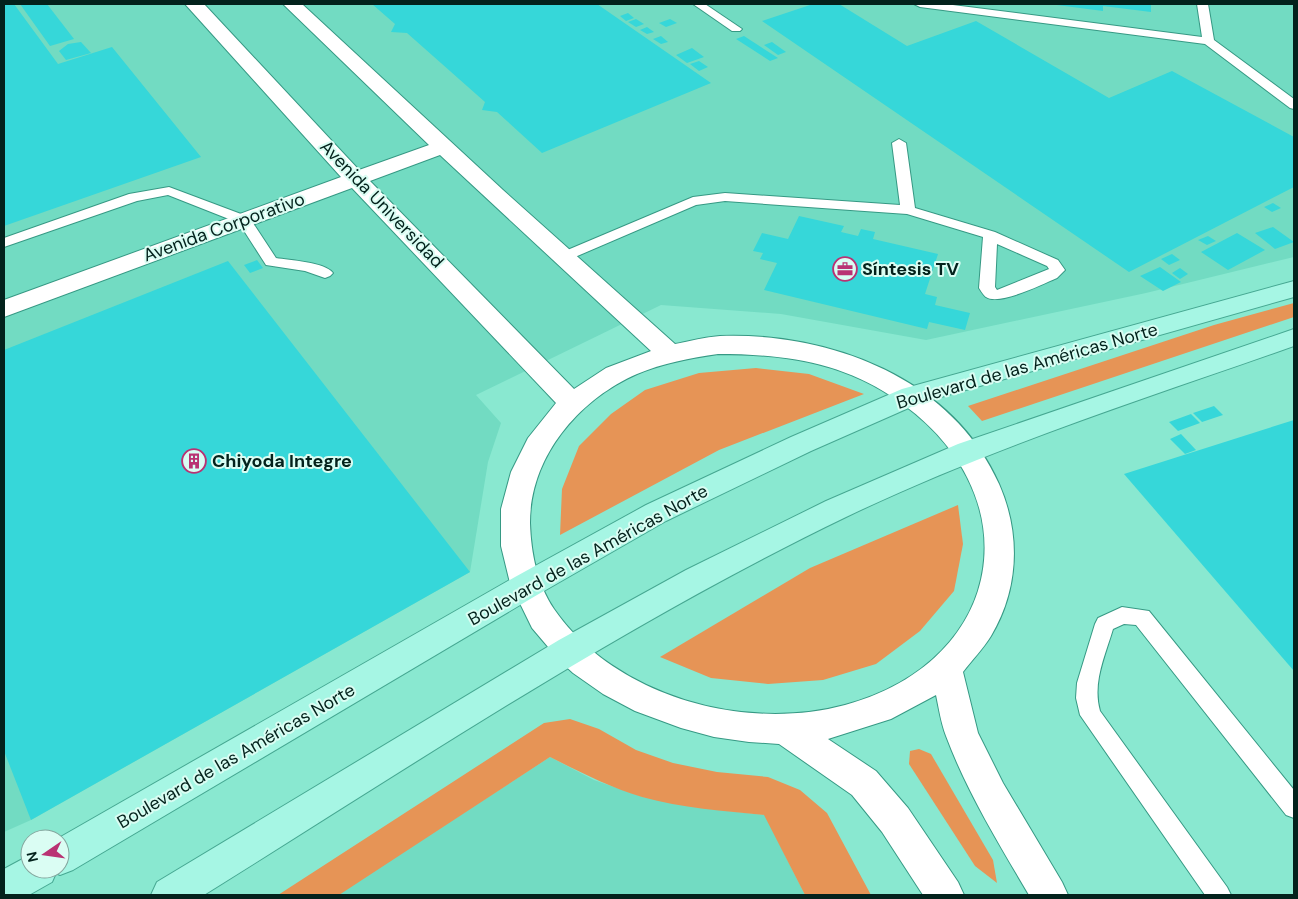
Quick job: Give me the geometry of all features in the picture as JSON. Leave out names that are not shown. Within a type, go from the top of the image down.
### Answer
[{"type":"main road","name":"Boulevard de las Américas Norte","points":[[70,851],[526,586],[656,513],[800,444],[911,396],[1294,289]]},
{"type":"main road","points":[[170,895],[570,650],[697,579],[828,514],[968,451],[1294,337]]},
{"type":"main road","points":[[4,889],[22,879]]},
{"type":"street","name":"Avenida Universidad","points":[[194,4],[408,234],[518,344],[572,403]]},
{"type":"street","points":[[292,4],[669,353]]},
{"type":"street","name":"Avenida Corporativo","points":[[4,309],[445,146]]},
{"type":"street","points":[[718,345],[769,346],[811,353],[867,371],[911,396],[952,431],[968,451],[991,492],[1001,537],[998,583],[979,628],[946,668],[914,692],[875,710],[832,723],[785,729],[724,725],[666,710],[613,684],[570,650],[544,619],[526,586],[516,552],[514,518],[519,485],[531,454],[548,427],[572,403],[601,382],[625,369],[669,353],[718,345]]},
{"type":"street","points":[[946,668],[962,735],[991,795],[1049,895]]},
{"type":"street","points":[[785,729],[864,783],[895,820],[945,895]]},
{"type":"lane","points":[[698,4],[736,30]]},
{"type":"lane","points":[[920,4],[1208,41],[1294,105]]},
{"type":"lane","points":[[1203,4],[1208,41]]},
{"type":"lane","points":[[899,143],[908,210]]},
{"type":"lane","points":[[4,243],[149,193],[169,191],[244,220],[271,262],[307,267],[325,273]]},
{"type":"lane","points":[[563,256],[693,201],[725,197],[908,210],[990,236],[1053,263],[1057,270],[1052,276],[998,295],[992,294],[988,288],[990,236]]},
{"type":"lane","points":[[1219,895],[1091,715],[1086,698],[1087,683],[1105,624],[1122,615],[1142,617],[1294,807]]},
{"type":"shaded area","points":[[4,4],[1294,4],[1294,257],[1146,293],[926,340],[781,314],[661,305],[476,395],[501,423],[488,462],[470,572],[31,820],[4,832]]},
{"type":"shaded area","points":[[1294,303],[1294,317],[982,421],[968,406],[1214,325]]},
{"type":"shaded area","points":[[756,368],[809,374],[864,394],[719,450],[560,535],[562,489],[579,446],[611,414],[645,390],[699,373]]},
{"type":"shaded area","points":[[958,505],[963,544],[954,591],[920,631],[876,664],[823,680],[768,684],[711,678],[660,657],[810,568]]},
{"type":"shaded area","points":[[570,719],[599,729],[636,750],[673,763],[717,772],[768,777],[800,790],[827,813],[871,895],[805,895],[764,815],[688,806],[642,797],[606,784],[550,757],[339,895],[278,895],[544,723]]},
{"type":"shaded area","points":[[919,749],[931,754],[993,860],[997,883],[975,866],[909,764],[910,751]]},
{"type":"shaded area","points":[[550,757],[594,780],[643,797],[701,808],[765,815],[805,895],[337,895]]},
{"type":"building","points":[[4,4],[14,4],[58,64],[112,47],[201,157],[4,226]]},
{"type":"building","points":[[20,4],[47,4],[74,39],[50,46]]},
{"type":"building","points":[[372,4],[597,4],[711,83],[542,153],[497,112],[482,110],[485,102],[407,33],[391,32],[395,24]]},
{"type":"building","points":[[813,4],[839,4],[907,46],[976,21],[1109,98],[1172,71],[1294,137],[1294,187],[1129,272],[762,21]]},
{"type":"building","points":[[1049,4],[1151,4],[1151,12],[1103,6],[1103,11]]},
{"type":"building","points":[[628,13],[634,18],[626,21],[620,16]]},
{"type":"building","points":[[636,19],[644,24],[636,27],[628,22]]},
{"type":"building","points":[[670,19],[677,23],[666,27],[659,23]]},
{"type":"building","points":[[647,27],[654,32],[647,34],[640,30]]},
{"type":"building","points":[[661,36],[668,42],[661,44],[653,39]]},
{"type":"building","points":[[744,36],[778,58],[770,61],[736,39]]},
{"type":"building","points":[[81,42],[91,53],[66,60],[59,51],[68,44]]},
{"type":"building","points":[[772,42],[786,52],[778,55],[764,45]]},
{"type":"building","points":[[692,48],[704,57],[687,63],[676,55]]},
{"type":"building","points":[[699,61],[708,67],[699,71],[690,64]]},
{"type":"building","points":[[1273,203],[1281,208],[1272,212],[1264,207]]},
{"type":"building","points":[[799,216],[844,226],[841,232],[858,236],[861,229],[875,232],[873,239],[938,254],[925,294],[937,297],[935,305],[970,313],[965,330],[929,322],[927,329],[764,290],[777,263],[760,259],[763,253],[753,251],[762,233],[788,239]]},
{"type":"building","points":[[1273,227],[1294,242],[1275,249],[1255,233]]},
{"type":"building","points":[[1237,233],[1265,250],[1228,270],[1201,252]]},
{"type":"building","points":[[1208,236],[1216,241],[1207,245],[1198,240]]},
{"type":"building","points":[[1172,254],[1180,260],[1169,265],[1161,259]]},
{"type":"building","points":[[257,260],[263,268],[250,273],[244,265]]},
{"type":"building","name":"Chiyoda Integre","points":[[228,261],[470,572],[31,820],[4,751],[4,350]]},
{"type":"building","points":[[1160,267],[1181,282],[1163,291],[1140,276]]},
{"type":"building","points":[[1180,268],[1188,274],[1180,279],[1172,273]]},
{"type":"building","points":[[1214,406],[1223,415],[1202,422],[1193,413]]},
{"type":"building","points":[[1191,414],[1200,423],[1178,431],[1169,422]]},
{"type":"building","points":[[1294,420],[1294,671],[1124,474]]},
{"type":"building","points":[[1181,434],[1196,450],[1185,454],[1170,439]]},
{"type":"place","name":"Síntesis TV","points":[[845,269]]},
{"type":"place","name":"Chiyoda Integre","points":[[194,461]]}]
